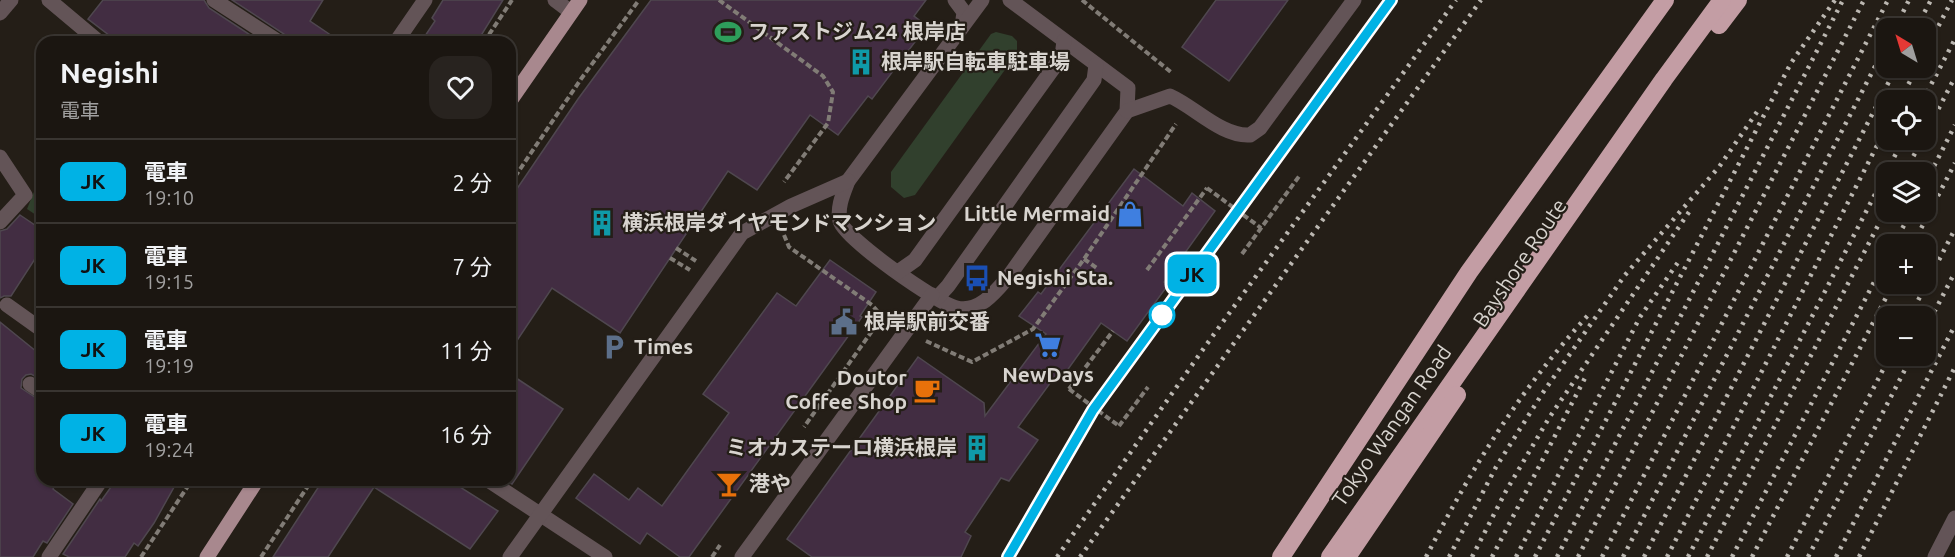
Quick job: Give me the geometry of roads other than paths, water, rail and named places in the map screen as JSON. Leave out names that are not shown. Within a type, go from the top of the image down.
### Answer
[{"type":"highway","name":"Bayshore Route","points":[[1281,557],[1469,272],[1665,0]]},
{"type":"highway","name":"Tokyo Wangan Road","points":[[1293,557],[1426,353],[1551,173],[1676,0]]},
{"type":"highway","name":"Tokyo Wangan Road","points":[[1330,557],[1722,0]]},
{"type":"highway","name":"Bayshore Route","points":[[1347,557],[1610,173],[1737,0]]},
{"type":"main road","points":[[516,92],[576,6]]},
{"type":"main road","points":[[207,557],[253,486]]},
{"type":"street","points":[[0,13],[11,0]]},
{"type":"street","points":[[49,0],[92,36]]},
{"type":"street","points":[[214,0],[270,36]]},
{"type":"street","points":[[396,35],[425,0]]},
{"type":"street","points":[[555,0],[576,6]]},
{"type":"street","points":[[955,0],[964,12],[962,27]]},
{"type":"street","points":[[982,0],[848,181],[840,200],[840,221],[847,234],[898,272],[958,309],[976,306],[991,297],[1023,257],[1127,111],[1128,88],[1010,0]]},
{"type":"street","points":[[1127,111],[1170,96],[1233,133],[1250,135],[1260,128],[1354,0]]},
{"type":"street","points":[[898,272],[915,260],[1023,112],[1062,56],[1064,41]]},
{"type":"street","points":[[742,557],[934,296],[948,286],[1094,80],[1096,65]]},
{"type":"street","points":[[0,157],[25,195],[0,222]]},
{"type":"street","points":[[510,557],[742,233],[785,209],[848,181]]},
{"type":"street","points":[[7,305],[36,326]]},
{"type":"street","points":[[49,557],[97,486]]},
{"type":"street","points":[[497,486],[605,557]]},
{"type":"street","points":[[1935,557],[1955,518]]},
{"type":"railway","points":[[1008,557],[1093,410],[1391,0]]},
{"type":"railway","points":[[1057,557],[1204,348],[1456,0]]},
{"type":"railway","points":[[1080,557],[1481,0]]},
{"type":"railway","points":[[1535,557],[1791,63],[1835,0]]},
{"type":"railway","points":[[1557,557],[1843,0]]},
{"type":"railway","points":[[1578,557],[1864,0]]},
{"type":"railway","points":[[1602,557],[1888,0]]},
{"type":"railway","points":[[1900,18],[1909,0]]},
{"type":"railway","points":[[1921,18],[1931,0]]},
{"type":"railway","points":[[1936,31],[1952,0]]},
{"type":"railway","points":[[1928,90],[1955,39]]},
{"type":"railway","points":[[1623,557],[1876,64]]},
{"type":"railway","points":[[1936,114],[1955,77]]},
{"type":"railway","points":[[1644,557],[1891,78]]},
{"type":"railway","points":[[1905,90],[1912,78]]},
{"type":"railway","points":[[1449,557],[1496,467],[1542,394],[1625,275],[1719,167],[1759,109]]},
{"type":"railway","points":[[1936,162],[1955,125]]},
{"type":"railway","points":[[1667,557],[1876,148]]},
{"type":"railway","points":[[1688,557],[1898,150]]},
{"type":"railway","points":[[1910,162],[1917,150]]},
{"type":"railway","points":[[1918,234],[1955,163]]},
{"type":"railway","points":[[1472,557],[1506,491],[1549,418],[1689,212]]},
{"type":"railway","points":[[1707,557],[1880,222]]},
{"type":"railway","points":[[1899,234],[1906,222]]},
{"type":"railway","points":[[1915,306],[1955,229]]},
{"type":"railway","points":[[1516,557],[1640,317],[1681,258]]},
{"type":"railway","points":[[1936,309],[1955,272]]},
{"type":"railway","points":[[1732,557],[1876,278]]},
{"type":"railway","points":[[1752,557],[1888,294]]},
{"type":"railway","points":[[1426,557],[1499,429],[1541,371],[1590,313]]},
{"type":"railway","points":[[1836,557],[1955,325]]},
{"type":"railway","points":[[1787,557],[1885,366]]},
{"type":"railway","points":[[1808,557],[1907,366]]},
{"type":"railway","points":[[1859,557],[1955,367]]},
{"type":"railway","points":[[1492,557],[1585,378]]},
{"type":"train","name":"JK","points":[[1008,557],[1093,410],[1391,0]]},
{"type":"place","name":"ファストジム24 根岸店","points":[[728,32]]},
{"type":"place","name":"根岸駅自転車駐車場","points":[[861,62]]},
{"type":"place","name":"Little Mermaid","points":[[1130,214]]},
{"type":"place","name":"横浜根岸ダイヤモンドマンション","points":[[602,223]]},
{"type":"place","name":"Negishi Sta.","points":[[977,278]]},
{"type":"place","name":"根岸駅前交番","points":[[844,322]]},
{"type":"place","name":"NewDays","points":[[1048,345]]},
{"type":"place","name":"Times","points":[[614,347]]},
{"type":"place","name":"Doutor Coffee Shop","points":[[927,390]]},
{"type":"place","name":"ミオカステーロ横浜根岸","points":[[977,448]]},
{"type":"place","name":"港や","points":[[729,484]]}]
